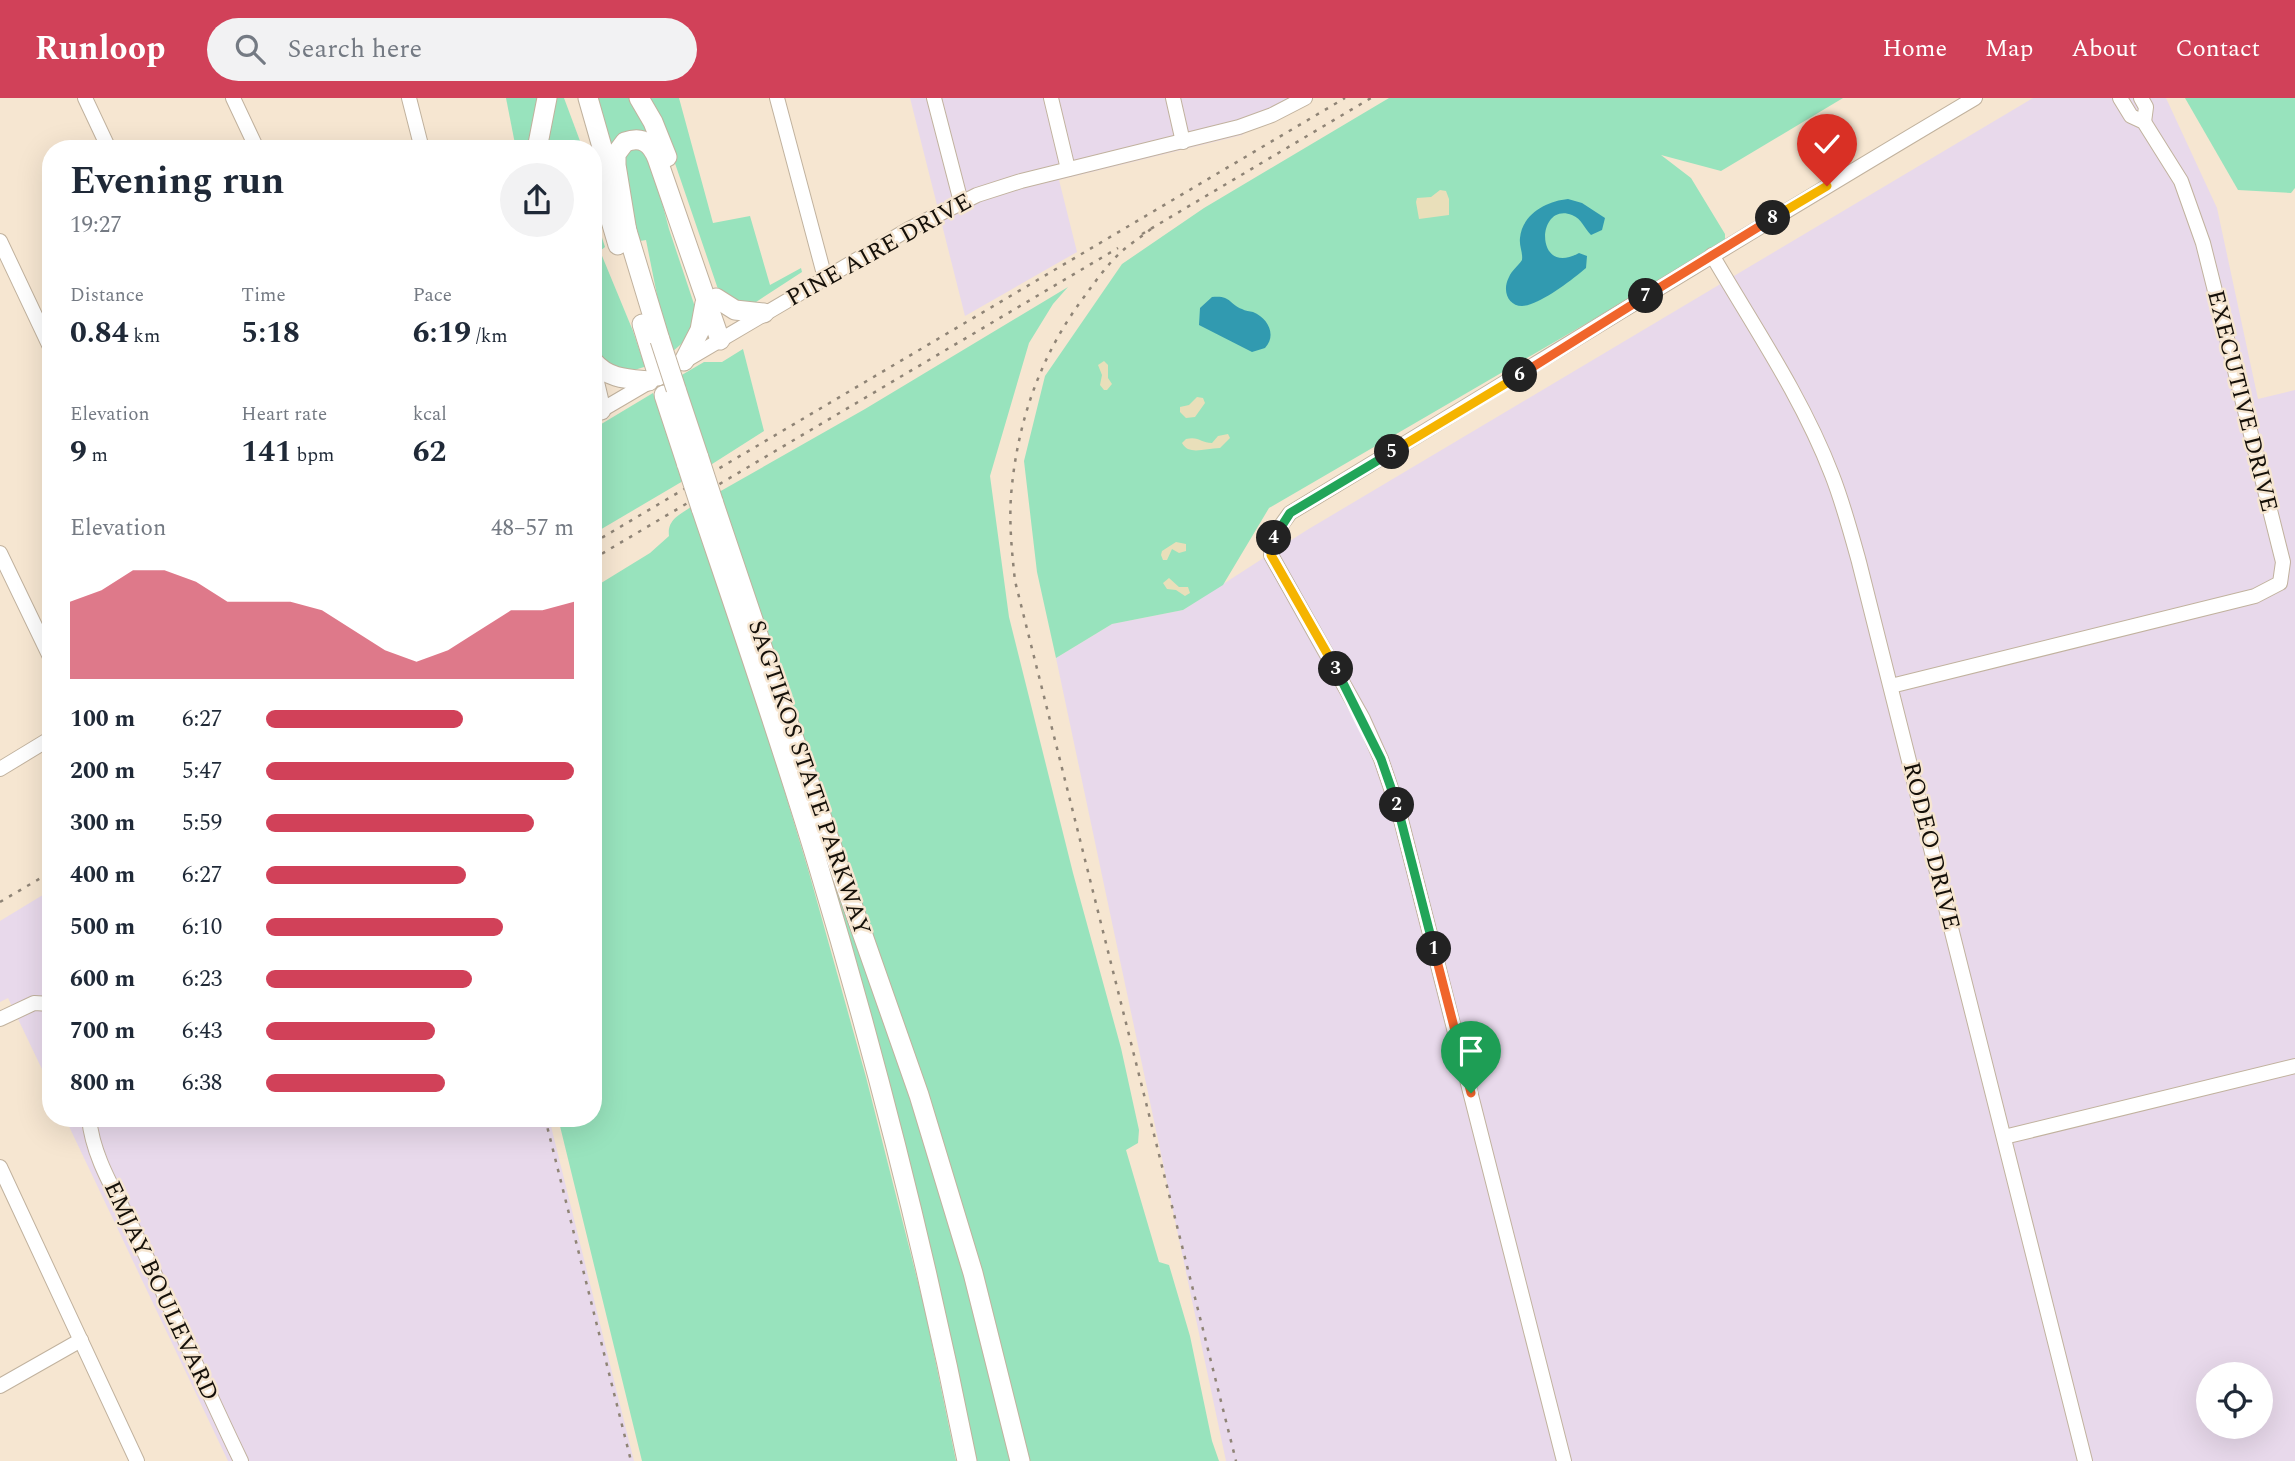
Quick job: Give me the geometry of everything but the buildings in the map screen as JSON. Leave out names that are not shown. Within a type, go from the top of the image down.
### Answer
[{"type":"highway","points":[[539,140],[547,98]]},
{"type":"highway","points":[[576,98],[588,140]]},
{"type":"highway","name":"SAGTIKOS STATE PARKWAY","points":[[588,98],[598,140]]},
{"type":"highway","points":[[639,98],[666,151],[724,337]]},
{"type":"highway","points":[[620,229],[616,154],[625,142],[639,139],[652,146],[711,299],[700,330],[684,361]]},
{"type":"highway","name":"SAGTIKOS STATE PARKWAY","points":[[602,155],[620,229],[654,342],[663,389],[693,461],[707,504],[849,970],[915,1222],[967,1461]]},
{"type":"highway","name":"SAGTIKOS STATE PARKWAY","points":[[602,182],[620,229]]},
{"type":"highway","points":[[602,200],[620,229]]},
{"type":"highway","points":[[711,299],[735,310],[764,313]]},
{"type":"highway","points":[[602,368],[610,375],[663,389]]},
{"type":"highway","name":"SAGTIKOS STATE PARKWAY","points":[[707,504],[773,679],[889,1007],[937,1152],[977,1285],[1020,1461]]},
{"type":"street","points":[[85,98],[105,140]]},
{"type":"street","points":[[233,98],[253,140]]},
{"type":"street","points":[[409,98],[420,140]]},
{"type":"street","points":[[777,98],[825,278]]},
{"type":"street","points":[[934,98],[961,202]]},
{"type":"street","points":[[1051,98],[1068,169]]},
{"type":"street","points":[[1173,98],[1183,142]]},
{"type":"street","points":[[1564,1461],[1399,812],[1381,759],[1363,719],[1271,555],[1274,535],[1290,513],[1975,98]]},
{"type":"street","name":"EXECUTIVE DRIVE","points":[[1891,686],[2255,596],[2280,583],[2283,562],[2203,243],[2181,181],[2144,122],[2131,116],[2120,98]]},
{"type":"street","name":"EXECUTIVE DRIVE","points":[[2141,98],[2146,107],[2144,122]]},
{"type":"street","name":"PINE AIRE DRIVE","points":[[602,411],[663,389],[684,361],[918,224],[961,202],[1010,184],[1183,142],[1262,119],[1299,100]]},
{"type":"street","points":[[0,241],[42,321]]},
{"type":"street","name":"RODEO DRIVE","points":[[1712,255],[1795,396],[1832,474],[1858,558],[2085,1461]]},
{"type":"street","points":[[0,553],[42,640]]},
{"type":"street","points":[[0,769],[42,743]]},
{"type":"street","points":[[0,1019],[34,1003],[42,1003]]},
{"type":"street","points":[[2004,1137],[2295,1066]]},
{"type":"street","name":"EMJAY BOULEVARD","points":[[90,1127],[100,1161],[241,1461]]},
{"type":"street","points":[[0,1167],[6,1198],[80,1340],[137,1461]]},
{"type":"street","points":[[0,1386],[80,1340]]},
{"type":"shaded area","points":[[910,98],[1305,98],[1242,135],[1059,180],[1077,252],[965,316]]},
{"type":"shaded area","points":[[2033,98],[2166,98],[2217,208],[2258,399],[2295,390],[2295,1461],[1226,1461],[1056,658],[1112,624],[1183,610],[1307,530]]},
{"type":"shaded area","points":[[42,895],[42,1069],[8,998],[0,1002],[0,921]]},
{"type":"shaded area","points":[[69,1127],[551,1127],[634,1461],[228,1461]]},
{"type":"green space","points":[[506,98],[540,98],[531,140],[514,140]]},
{"type":"green space","points":[[549,98],[564,98],[580,140],[541,140]]},
{"type":"green space","points":[[593,98],[633,98],[657,139],[610,152]]},
{"type":"green space","points":[[644,98],[679,98],[713,223],[750,216],[770,285],[801,268],[802,272],[753,304],[741,305],[719,292],[666,137]]},
{"type":"green space","points":[[1389,98],[1843,98],[1721,171],[1661,155],[1691,178],[1725,234],[1723,244],[1269,508],[1223,585],[1183,610],[1112,624],[1056,658],[1037,572],[1024,461],[1045,376],[1122,264],[1204,208]]},
{"type":"green space","points":[[2185,98],[2295,98],[2295,188],[2291,193],[2238,190]]},
{"type":"green space","points":[[626,146],[649,153],[669,229],[697,313],[689,335],[669,354],[645,367],[621,372],[602,359],[602,256],[643,361],[663,325],[646,240],[640,241],[619,165]]},
{"type":"green space","points":[[1068,287],[1053,304],[1029,343],[990,476],[1009,617],[1073,873],[1121,1048],[1139,1130],[1138,1143],[1126,1150],[1159,1262],[1169,1265],[1190,1336],[1212,1441],[1219,1461],[1027,1461],[719,492],[865,409]]},
{"type":"green space","points":[[743,349],[764,431],[709,466],[680,376],[704,362],[722,362]]},
{"type":"green space","points":[[653,393],[683,481],[602,529],[602,424]]},
{"type":"green space","points":[[691,507],[761,713],[808,869],[866,1077],[925,1310],[956,1461],[642,1461],[560,1127],[602,1127],[602,582],[650,553],[669,536],[670,526]]},
{"type":"green space","points":[[818,836],[877,990],[991,1365],[1013,1461],[975,1461]]},
{"type":"sand","points":[[1440,190],[1446,191],[1449,199],[1449,215],[1419,219],[1417,198],[1431,197]]},
{"type":"sand","points":[[1104,361],[1108,365],[1108,378],[1112,384],[1107,390],[1100,385],[1102,375],[1098,365]]},
{"type":"sand","points":[[1197,397],[1203,398],[1205,403],[1195,417],[1186,418],[1180,412],[1180,407],[1189,405]]},
{"type":"sand","points":[[1228,434],[1230,438],[1220,448],[1193,450],[1182,443],[1190,438],[1212,443],[1218,436]]},
{"type":"sand","points":[[1176,542],[1186,544],[1186,551],[1179,553],[1172,549],[1167,560],[1163,560],[1162,551]]},
{"type":"sand","points":[[1169,578],[1179,587],[1188,587],[1190,593],[1185,596],[1176,590],[1167,589],[1163,583]]},
{"type":"water","points":[[1568,199],[1582,203],[1605,218],[1602,230],[1591,235],[1581,221],[1572,215],[1560,214],[1552,219],[1547,227],[1545,238],[1554,256],[1564,258],[1579,253],[1587,256],[1586,268],[1538,301],[1518,306],[1510,300],[1506,290],[1512,272],[1522,260],[1520,238],[1525,222],[1544,206]]},
{"type":"water","points":[[1212,297],[1226,299],[1263,318],[1270,332],[1269,343],[1265,348],[1252,352],[1199,325],[1200,308]]},
{"type":"railway","points":[[602,538],[1345,98]]},
{"type":"railway","points":[[1142,234],[1371,98]]},
{"type":"railway","points":[[1151,229],[1121,252],[1103,272],[1071,316],[1044,364],[1019,441],[1011,496],[1011,538],[1015,581],[1236,1461]]},
{"type":"railway","points":[[602,554],[1118,248]]},
{"type":"railway","points":[[0,902],[42,877]]},
{"type":"railway","points":[[547,1127],[631,1461]]},
{"type":"route","points":[[1471,1093],[1399,812],[1381,759],[1346,685],[1271,555],[1274,535],[1290,513],[1827,186]]}]
